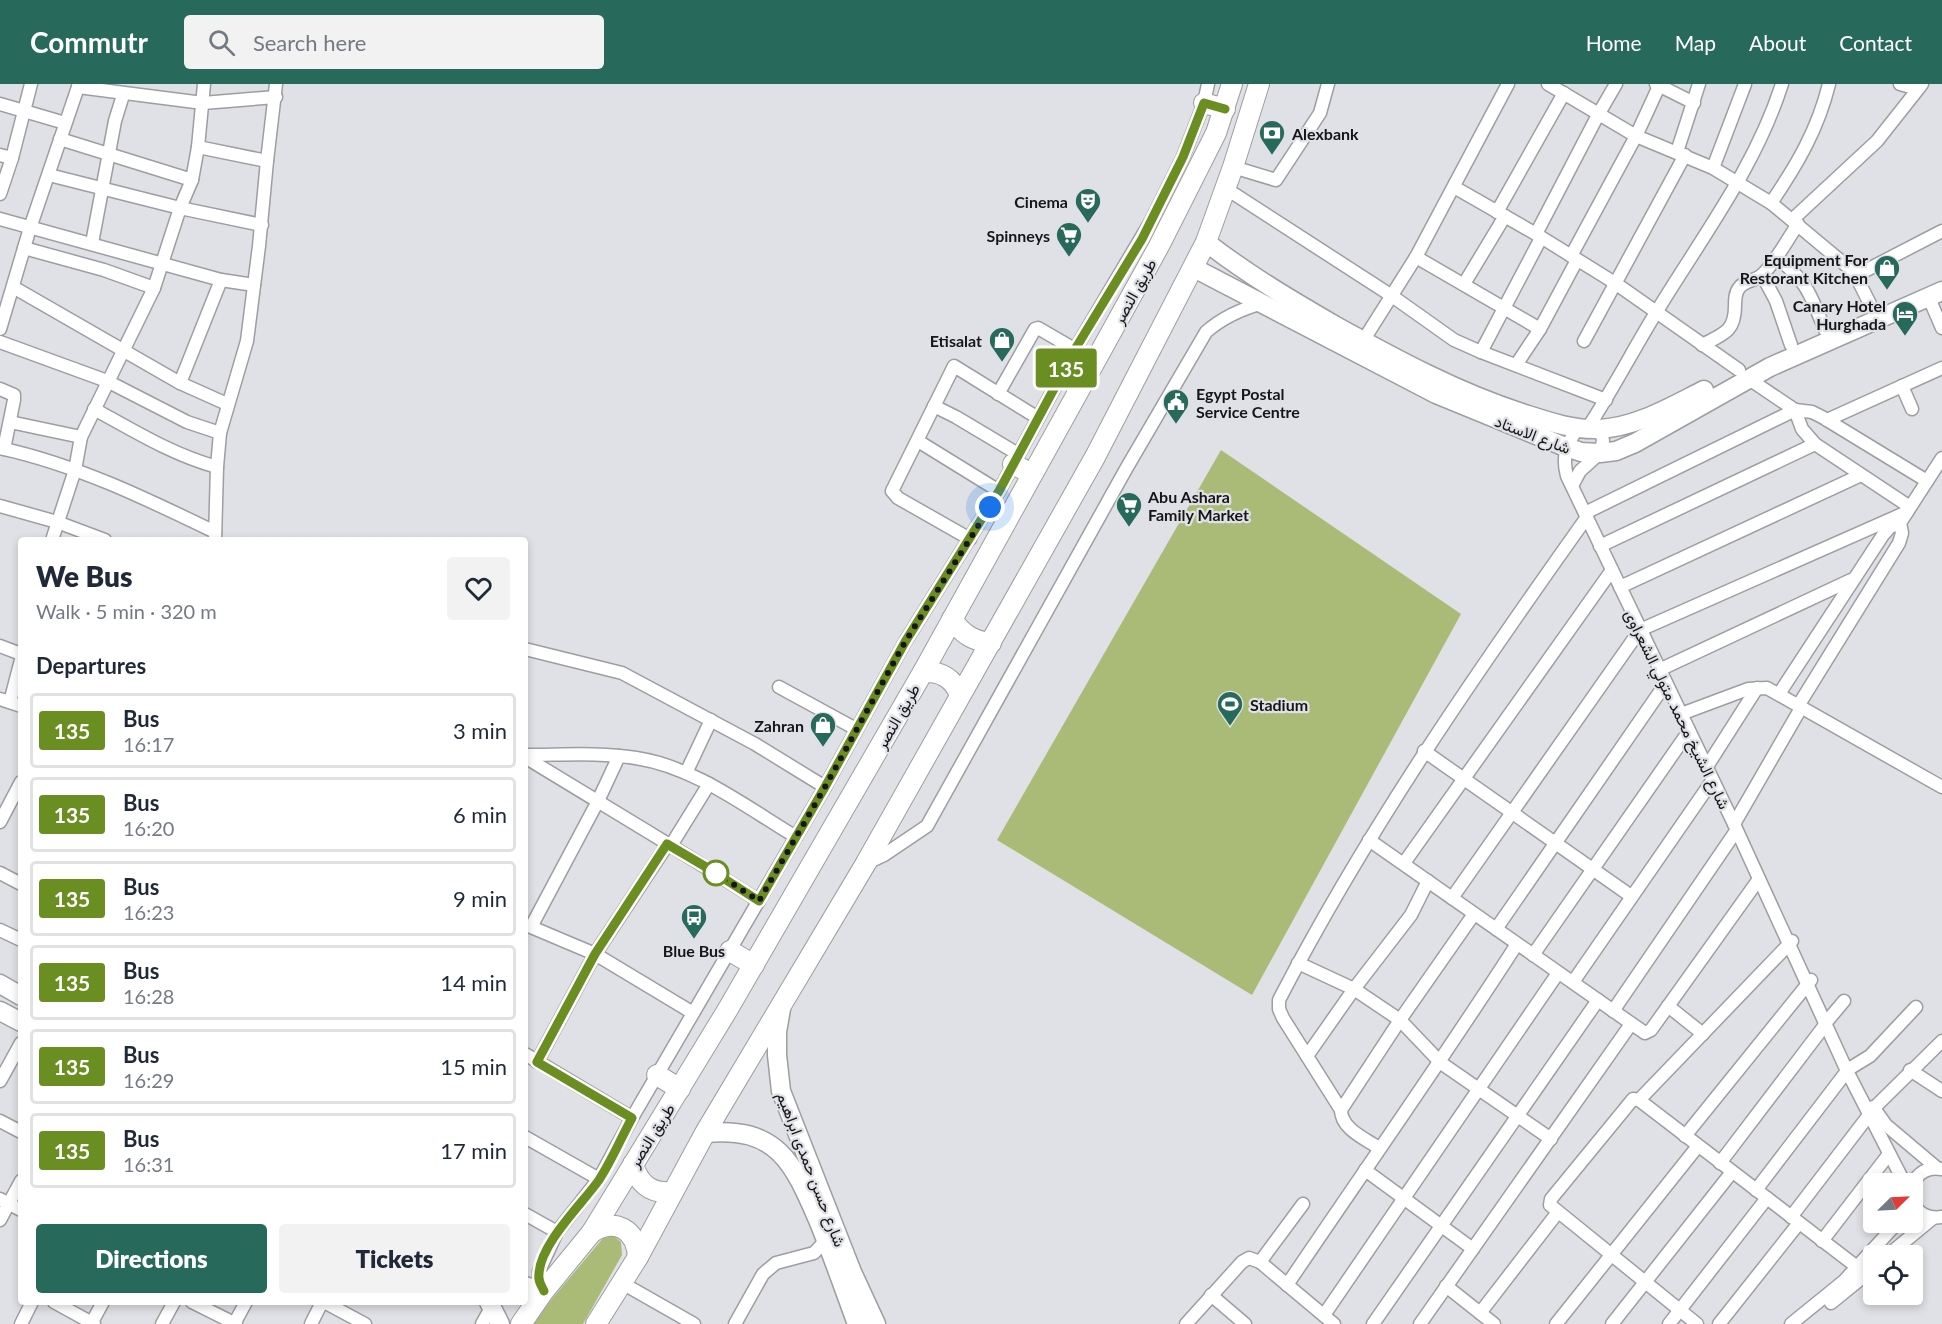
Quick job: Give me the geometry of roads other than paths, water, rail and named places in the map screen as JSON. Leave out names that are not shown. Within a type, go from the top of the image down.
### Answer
[{"type":"main road","name":"طريق النصر","points":[[521,1324],[537,1290],[592,1232],[754,965],[952,619],[1159,246],[1203,161],[1225,109],[1232,84]]},
{"type":"main road","points":[[596,1324],[638,1257],[705,1133],[866,863],[1095,457],[1206,242],[1259,84]]},
{"type":"main road","points":[[1206,93],[1225,109]]},
{"type":"main road","name":"شارع الاستاد","points":[[1206,242],[1274,290],[1363,341],[1437,378],[1494,403],[1557,423],[1589,428],[1620,426],[1644,418],[1935,294]]},
{"type":"main road","name":"شارع الاستاد","points":[[1194,268],[1436,394],[1567,448],[1581,452],[1600,453],[1616,451],[1635,443],[1791,345],[1942,279]]},
{"type":"main road","points":[[1016,459],[1032,474]]},
{"type":"main road","points":[[952,619],[964,634],[972,639],[991,643]]},
{"type":"main road","points":[[922,672],[942,674],[956,686],[960,695]]},
{"type":"main road","points":[[730,951],[754,965]]},
{"type":"main road","points":[[0,984],[18,994]]},
{"type":"main road","name":"شارع حسن حمدى ابراهيم","points":[[781,1009],[777,1032],[781,1091],[846,1275],[857,1324]]},
{"type":"main road","points":[[0,1011],[18,1020]]},
{"type":"main road","points":[[657,1075],[680,1089]]},
{"type":"main road","name":"شارع حسن حمدى ابراهيم","points":[[705,1133],[723,1131],[758,1138],[787,1160],[798,1175],[826,1240],[876,1324]]},
{"type":"main road","points":[[633,1164],[642,1184],[662,1193],[673,1192]]},
{"type":"main road","points":[[592,1232],[609,1225],[627,1231],[634,1239],[638,1257]]},
{"type":"main road","points":[[491,1305],[500,1324]]},
{"type":"street","points":[[0,194],[6,157],[24,110],[31,84]]},
{"type":"street","points":[[53,537],[75,470],[81,437],[154,288],[180,208],[192,180],[198,147],[204,84]]},
{"type":"street","points":[[0,389],[14,395],[10,422],[2,449],[75,470],[162,506],[215,536],[220,433],[247,341],[262,225],[276,84]]},
{"type":"street","points":[[1233,167],[1276,180],[1320,113],[1328,84]]},
{"type":"street","points":[[1363,341],[1416,257],[1508,84]]},
{"type":"street","points":[[1548,84],[1635,136],[1713,168],[1772,202],[1857,275],[1873,310]]},
{"type":"street","points":[[1481,352],[1598,114],[1616,84]]},
{"type":"street","points":[[1584,341],[1681,154],[1700,84]]},
{"type":"street","points":[[1713,168],[1745,84]]},
{"type":"street","points":[[1567,448],[1572,436],[1589,428],[1656,312],[1738,183],[1764,133],[1782,84]]},
{"type":"street","points":[[1772,202],[1799,161],[1814,131],[1829,84]]},
{"type":"street","points":[[1702,345],[1727,332],[1736,318],[1738,289],[1762,276],[1776,257],[1796,221],[1877,141],[1920,87],[1900,84]]},
{"type":"street","points":[[1516,365],[1540,329],[1658,85],[1694,103]]},
{"type":"street","points":[[0,329],[30,228],[78,86],[202,104],[276,97]]},
{"type":"street","points":[[537,1290],[539,1271],[557,1232],[599,1179],[632,1118],[825,787],[905,642],[999,491],[1076,350],[1152,221],[1183,157],[1206,93]]},
{"type":"street","points":[[1464,285],[1564,93]]},
{"type":"street","points":[[92,243],[123,94]]},
{"type":"street","points":[[0,104],[65,123]]},
{"type":"street","points":[[60,139],[192,180]]},
{"type":"street","points":[[198,147],[267,161]]},
{"type":"street","points":[[49,175],[180,208],[262,225]]},
{"type":"street","points":[[1454,187],[1616,283],[1794,410],[1812,412],[1827,420],[1927,481]]},
{"type":"street","points":[[1225,188],[1392,296],[1454,340],[1606,400]]},
{"type":"street","points":[[0,219],[220,280],[254,285]]},
{"type":"street","points":[[1857,275],[1942,231]]},
{"type":"street","points":[[24,248],[104,270],[154,288]]},
{"type":"street","points":[[1416,257],[1540,329]]},
{"type":"street","points":[[1776,257],[1800,277],[1808,289],[1825,330]]},
{"type":"street","points":[[1762,276],[1776,301],[1791,345]]},
{"type":"street","points":[[180,383],[220,280]]},
{"type":"street","points":[[13,287],[180,383],[227,404]]},
{"type":"street","points":[[1935,294],[1942,328]]},
{"type":"street","points":[[866,863],[884,855],[927,826],[1109,500],[1206,332],[1236,312],[1263,303]]},
{"type":"street","points":[[998,394],[1035,329],[1038,328],[1076,350]]},
{"type":"street","points":[[0,342],[107,381],[187,422],[220,433]]},
{"type":"street","points":[[970,539],[894,494],[893,487],[954,366],[1038,418]]},
{"type":"street","points":[[1827,420],[1942,368]]},
{"type":"street","points":[[1902,386],[1912,410]]},
{"type":"street","points":[[934,406],[956,417],[1016,459]]},
{"type":"street","points":[[94,409],[172,451],[217,467]]},
{"type":"street","points":[[1794,410],[1802,429],[1815,444],[1909,509]]},
{"type":"street","points":[[1380,1148],[1347,1126],[1341,1117],[1341,1110],[1279,1009],[1279,1000],[1298,963],[1369,840],[1424,751],[1586,515],[1794,410]]},
{"type":"street","points":[[10,422],[81,437]]},
{"type":"street","points":[[1572,486],[1580,471],[1600,453],[1603,441],[1589,428]]},
{"type":"street","points":[[918,441],[999,491]]},
{"type":"street","points":[[1600,546],[1815,444]]},
{"type":"street","name":"شارع الشيخ محمد متولي الشعراوى","points":[[1567,448],[1564,465],[1572,486],[1827,1022],[1872,1111],[1899,1173]]},
{"type":"street","points":[[1779,694],[1886,531],[1900,523],[1942,458]]},
{"type":"street","points":[[1620,588],[1861,476]]},
{"type":"street","points":[[0,506],[57,522],[97,537]]},
{"type":"street","points":[[1452,898],[1641,630],[1909,509]]},
{"type":"street","points":[[1613,1011],[1735,827],[1799,707],[1899,543],[1902,533],[1900,523]]},
{"type":"street","points":[[1404,864],[1612,570]]},
{"type":"street","points":[[1659,670],[1853,579]]},
{"type":"street","points":[[0,645],[18,653]]},
{"type":"street","points":[[528,650],[622,673],[755,744],[825,787]]},
{"type":"street","points":[[10,702],[18,671]]},
{"type":"street","points":[[1496,929],[1666,683]]},
{"type":"street","points":[[779,687],[856,729]]},
{"type":"street","points":[[1706,768],[1757,688]]},
{"type":"street","points":[[1681,714],[1748,689],[1767,688],[1942,787]]},
{"type":"street","points":[[686,773],[711,720]]},
{"type":"street","points":[[1533,955],[1689,731]]},
{"type":"street","points":[[1424,751],[1631,896]]},
{"type":"street","points":[[528,756],[604,754],[637,758],[686,773],[709,784],[796,837]]},
{"type":"street","points":[[619,756],[598,801],[531,927],[595,954],[693,1013]]},
{"type":"street","points":[[528,758],[759,901]]},
{"type":"street","points":[[1573,982],[1712,781]]},
{"type":"street","points":[[537,1062],[595,954],[709,784]]},
{"type":"street","points":[[0,822],[16,804]]},
{"type":"street","points":[[1369,840],[1631,1024],[1648,1033],[1759,879]]},
{"type":"street","points":[[0,873],[18,882]]},
{"type":"street","points":[[1307,1056],[1354,989],[1411,915],[1428,881]]},
{"type":"street","points":[[1341,1110],[1474,914]]},
{"type":"street","points":[[0,930],[18,939]]},
{"type":"street","points":[[1639,1100],[1703,1034],[1788,939]]},
{"type":"street","points":[[1287,1285],[1441,1063],[1517,944]]},
{"type":"street","points":[[1298,963],[1354,989],[1400,1020],[1441,1063],[1551,1139]]},
{"type":"street","points":[[1324,1315],[1558,973]]},
{"type":"street","points":[[1685,1136],[1809,982]]},
{"type":"street","points":[[1373,1324],[1598,1000]]},
{"type":"street","points":[[1720,1163],[1844,1001]]},
{"type":"street","points":[[1668,1006],[1703,1034]]},
{"type":"street","points":[[1756,1190],[1850,1069],[1870,1056],[1916,1007]]},
{"type":"street","points":[[1420,1324],[1631,1024]]},
{"type":"street","points":[[1719,1324],[1872,1111],[1942,1041]]},
{"type":"street","points":[[0,1081],[18,1048]]},
{"type":"street","points":[[528,1056],[632,1118]]},
{"type":"street","points":[[1910,1071],[1942,1091]]},
{"type":"street","points":[[1697,1324],[1550,1205],[1551,1199],[1629,1101],[1636,1098],[1857,1267]]},
{"type":"street","name":"شارع الشيخ محمد متولي الشعراوى","points":[[1872,1111],[1894,1133],[1940,1169]]},
{"type":"street","points":[[0,1121],[18,1130]]},
{"type":"street","points":[[528,1139],[599,1179]]},
{"type":"street","points":[[1556,1324],[1698,1146]]},
{"type":"street","points":[[1822,1240],[1889,1154]]},
{"type":"street","points":[[1921,1173],[1940,1169]]},
{"type":"street","points":[[1365,1170],[1473,1249]]},
{"type":"street","points":[[1612,1324],[1732,1172]]},
{"type":"street","points":[[0,1220],[4,1201],[18,1185]]},
{"type":"street","points":[[1669,1324],[1767,1198]]},
{"type":"street","points":[[4,1201],[18,1208]]},
{"type":"street","points":[[1260,1262],[1303,1204]]},
{"type":"street","points":[[1480,1313],[1558,1212]]},
{"type":"street","points":[[1923,1213],[1938,1217]]},
{"type":"street","points":[[528,1216],[557,1232]]},
{"type":"street","points":[[1901,1245],[1938,1217]]},
{"type":"street","points":[[1791,1324],[1833,1291],[1888,1233]]},
{"type":"street","points":[[735,1324],[763,1274],[776,1263],[814,1253],[826,1240]]},
{"type":"street","points":[[1186,1324],[1245,1260],[1252,1258],[1260,1262],[1334,1324]]},
{"type":"street","points":[[1804,1324],[1863,1277]]},
{"type":"street","points":[[622,1283],[694,1324]]},
{"type":"street","points":[[1446,1286],[1494,1324]]},
{"type":"street","points":[[1211,1295],[1245,1324]]},
{"type":"street","points":[[21,1324],[30,1305]]},
{"type":"street","points":[[59,1305],[92,1324],[102,1305]]},
{"type":"street","points":[[162,1324],[172,1305]]},
{"type":"street","points":[[198,1305],[235,1324],[244,1305]]},
{"type":"street","points":[[310,1324],[321,1305]]},
{"type":"street","points":[[329,1305],[365,1324]]},
{"type":"street","points":[[482,1324],[491,1305]]},
{"type":"place","name":"Alexbank","points":[[1272,156]]},
{"type":"place","name":"Cinema","points":[[1088,224]]},
{"type":"place","name":"Spinneys","points":[[1069,258]]},
{"type":"place","name":"Equipment For Restorant Kitchen","points":[[1887,291]]},
{"type":"place","name":"Canary Hotel Hurghada","points":[[1905,337]]},
{"type":"place","name":"Etisalat","points":[[1002,363]]},
{"type":"place","name":"Egypt Postal Service Centre","points":[[1176,425]]},
{"type":"place","name":"Abu Ashara Family Market","points":[[1129,528]]},
{"type":"place","name":"Stadium","points":[[1230,727]]},
{"type":"place","name":"Zahran","points":[[823,748]]},
{"type":"place","name":"Blue Bus","points":[[694,940]]}]
